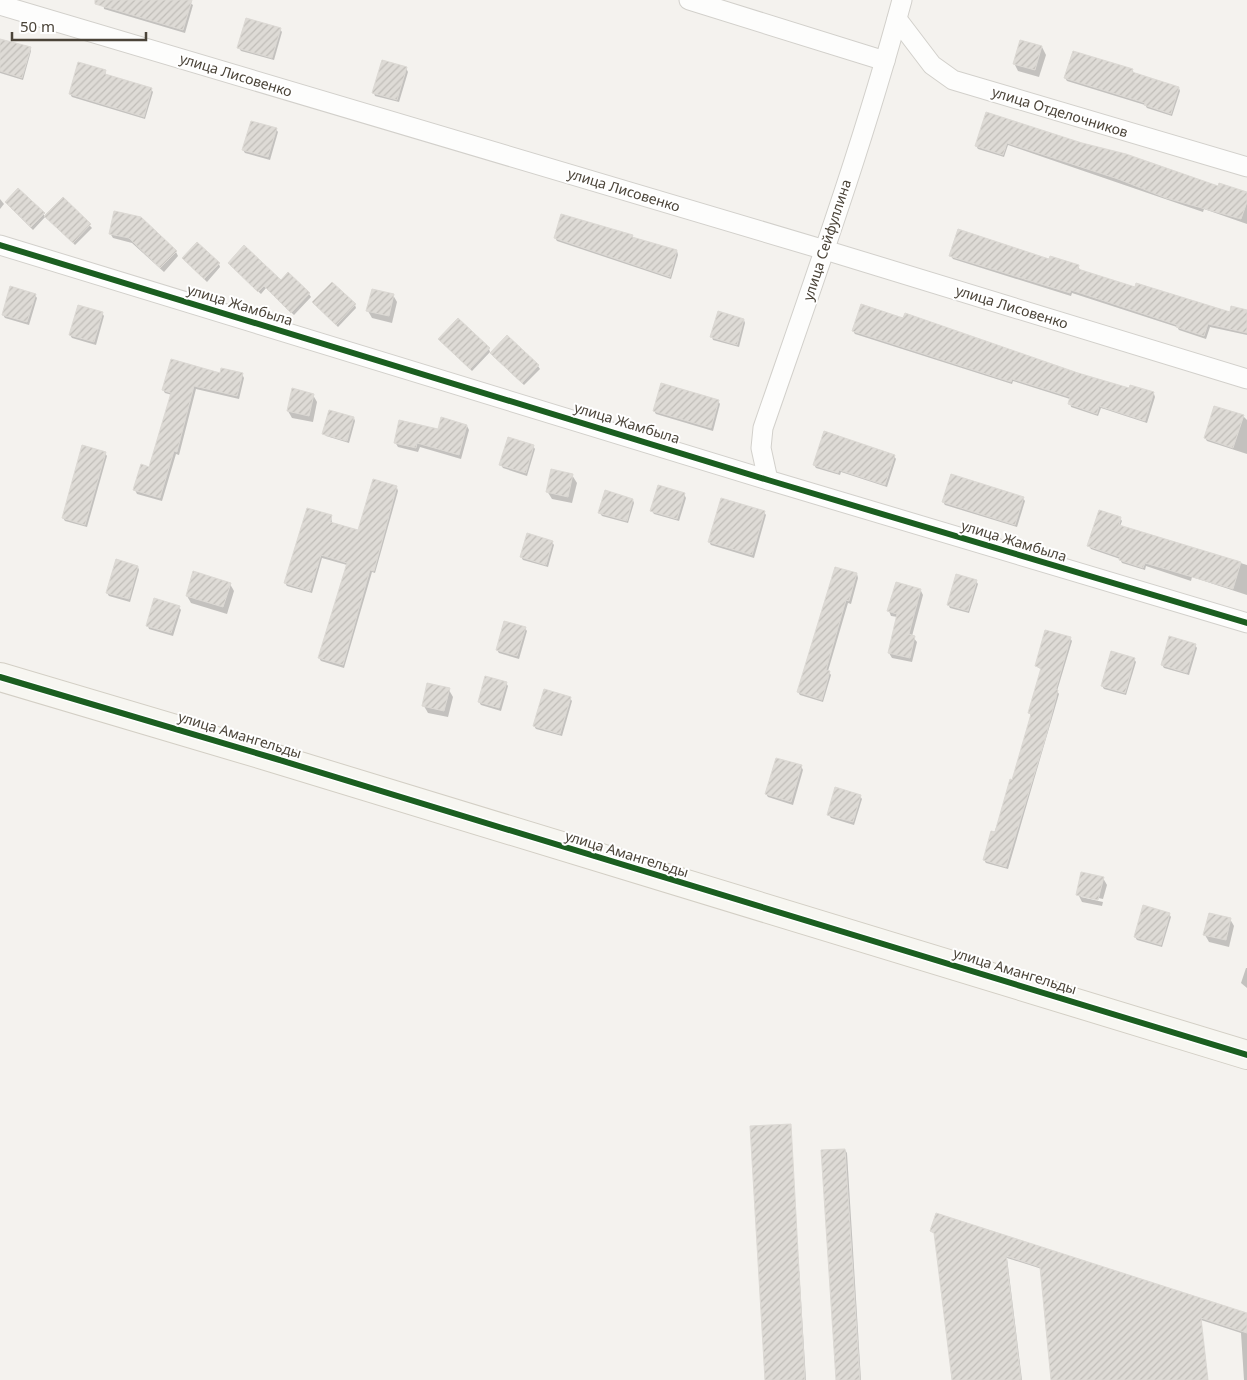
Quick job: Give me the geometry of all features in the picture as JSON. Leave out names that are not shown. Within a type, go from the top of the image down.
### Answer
[{"type":"street","points":[[689,0],[885,61]]},
{"type":"street","name":"улица Сейфуллина","points":[[768,480],[761,448],[763,428],[825,250],[885,61],[902,0]]},
{"type":"street","name":"улица Лисовенко","points":[[0,5],[825,250],[1247,378]]},
{"type":"street","name":"улица Отделочников","points":[[897,18],[932,65],[954,80],[1247,167]]},
{"type":"street","name":"улица Жамбыла","points":[[0,245],[768,480],[1247,624]]},
{"type":"street","name":"улица Амангельды","points":[[0,677],[273,758],[1247,1055]]},
{"type":"building","points":[[95,0],[192,0],[183,30],[95,4]]},
{"type":"building","points":[[246,18],[281,28],[272,58],[237,48]]},
{"type":"building","points":[[0,39],[31,47],[22,78],[0,71]]},
{"type":"building","points":[[1020,40],[1042,46],[1035,70],[1013,64]]},
{"type":"building","points":[[1073,51],[1133,69],[1132,72],[1179,87],[1171,114],[1144,105],[1145,103],[1064,78]]},
{"type":"building","points":[[382,60],[407,67],[397,100],[372,93]]},
{"type":"building","points":[[78,62],[106,70],[105,74],[152,88],[144,117],[69,94]]},
{"type":"building","points":[[986,112],[1082,143],[1126,154],[1218,186],[1219,183],[1247,192],[1247,202],[1241,219],[1166,198],[1118,179],[1007,143],[1003,155],[975,146]]},
{"type":"building","points":[[251,121],[277,128],[268,157],[242,150]]},
{"type":"building","points":[[18,188],[45,213],[31,227],[5,202]]},
{"type":"building","points":[[63,197],[91,224],[73,243],[44,216]]},
{"type":"building","points":[[114,211],[141,217],[177,251],[160,268],[129,238],[109,234]]},
{"type":"building","points":[[561,214],[677,250],[670,277],[554,238]]},
{"type":"building","points":[[958,229],[1049,259],[1050,256],[1079,265],[1078,269],[1135,287],[1136,283],[1230,312],[1231,306],[1247,310],[1247,333],[1208,324],[1204,336],[1176,327],[1177,325],[1071,290],[1070,293],[949,256]]},
{"type":"building","points":[[197,242],[220,263],[204,279],[182,258]]},
{"type":"building","points":[[244,245],[281,280],[288,272],[310,293],[291,313],[264,286],[258,292],[228,263]]},
{"type":"building","points":[[332,282],[356,304],[336,325],[312,302]]},
{"type":"building","points":[[10,286],[36,294],[27,322],[2,315]]},
{"type":"building","points":[[372,289],[394,294],[389,316],[366,311]]},
{"type":"building","points":[[861,304],[903,318],[905,313],[1078,373],[1129,388],[1130,385],[1154,392],[1145,421],[1099,406],[1097,414],[1068,404],[1070,397],[1012,379],[1011,382],[852,331]]},
{"type":"building","points":[[78,305],[103,312],[94,342],[69,335]]},
{"type":"building","points":[[718,311],[744,319],[737,345],[710,337]]},
{"type":"building","points":[[458,318],[490,348],[470,369],[438,339]]},
{"type":"building","points":[[507,335],[539,365],[522,383],[490,353]]},
{"type":"building","points":[[171,359],[220,373],[221,368],[243,373],[237,396],[194,386],[177,452],[174,451],[160,498],[133,490],[141,464],[149,467],[171,393],[162,390]]},
{"type":"building","points":[[661,383],[719,400],[711,428],[653,411]]},
{"type":"building","points":[[292,388],[314,394],[309,416],[287,411]]},
{"type":"building","points":[[1214,406],[1244,415],[1233,448],[1204,438]]},
{"type":"building","points":[[329,410],[354,417],[347,441],[322,434]]},
{"type":"building","points":[[441,417],[467,425],[459,455],[417,443],[416,448],[394,443],[399,420],[438,429]]},
{"type":"building","points":[[824,431],[895,455],[885,485],[839,470],[838,473],[813,465]]},
{"type":"building","points":[[508,437],[534,445],[526,473],[499,465]]},
{"type":"building","points":[[82,445],[106,452],[85,525],[62,518]]},
{"type":"building","points":[[551,469],[573,474],[568,497],[546,492]]},
{"type":"building","points":[[951,474],[1024,497],[1015,525],[942,502]]},
{"type":"building","points":[[373,479],[397,486],[374,571],[370,570],[343,665],[318,658],[347,563],[321,555],[310,591],[284,583],[307,508],[332,515],[330,522],[358,530]]},
{"type":"building","points":[[658,485],[685,493],[677,519],[650,511]]},
{"type":"building","points":[[605,490],[633,499],[627,521],[598,513]]},
{"type":"building","points":[[721,498],[765,511],[752,555],[708,542]]},
{"type":"building","points":[[1099,510],[1121,517],[1119,525],[1241,562],[1233,589],[1145,563],[1143,568],[1119,560],[1120,557],[1087,546]]},
{"type":"building","points":[[527,533],[553,541],[546,565],[520,557]]},
{"type":"building","points":[[116,559],[138,566],[129,599],[106,593]]},
{"type":"building","points":[[835,567],[857,573],[849,601],[846,600],[826,670],[830,671],[822,700],[797,692]]},
{"type":"building","points":[[193,571],[231,583],[223,607],[186,596]]},
{"type":"building","points":[[956,574],[977,580],[968,611],[947,605]]},
{"type":"building","points":[[896,582],[921,589],[909,634],[915,636],[910,658],[888,653],[897,614],[887,611]]},
{"type":"building","points":[[154,598],[180,606],[171,633],[146,626]]},
{"type":"building","points":[[504,621],[526,627],[517,656],[496,650]]},
{"type":"building","points":[[1045,630],[1071,637],[1056,689],[1058,690],[1046,736],[1006,867],[983,860],[991,831],[995,832],[1031,714],[1028,713],[1041,668],[1035,666]]},
{"type":"building","points":[[1169,636],[1196,644],[1187,673],[1161,665]]},
{"type":"building","points":[[1111,651],[1135,658],[1125,693],[1101,686]]},
{"type":"building","points":[[485,676],[507,682],[499,708],[478,702]]},
{"type":"building","points":[[427,683],[450,688],[444,711],[422,706]]},
{"type":"building","points":[[544,689],[571,697],[560,734],[533,726]]},
{"type":"building","points":[[776,758],[802,765],[791,802],[765,794]]},
{"type":"building","points":[[835,787],[861,795],[853,822],[827,815]]},
{"type":"building","points":[[1081,872],[1104,877],[1098,900],[1076,895]]},
{"type":"building","points":[[1143,905],[1170,913],[1161,945],[1134,937]]},
{"type":"building","points":[[1209,913],[1231,918],[1226,940],[1203,935]]},
{"type":"building","points":[[791,1124],[805,1380],[765,1380],[750,1126]]},
{"type":"building","points":[[845,1149],[860,1380],[836,1380],[821,1150]]},
{"type":"building","points":[[936,1213],[1247,1313],[1247,1333],[1201,1318],[1208,1380],[1051,1380],[1040,1267],[1006,1256],[1021,1380],[952,1380],[934,1233],[930,1231]]},
{"type":"cycle path","points":[[0,245],[768,480],[1247,623]]},
{"type":"cycle path","points":[[0,677],[273,758],[1247,1055]]}]
